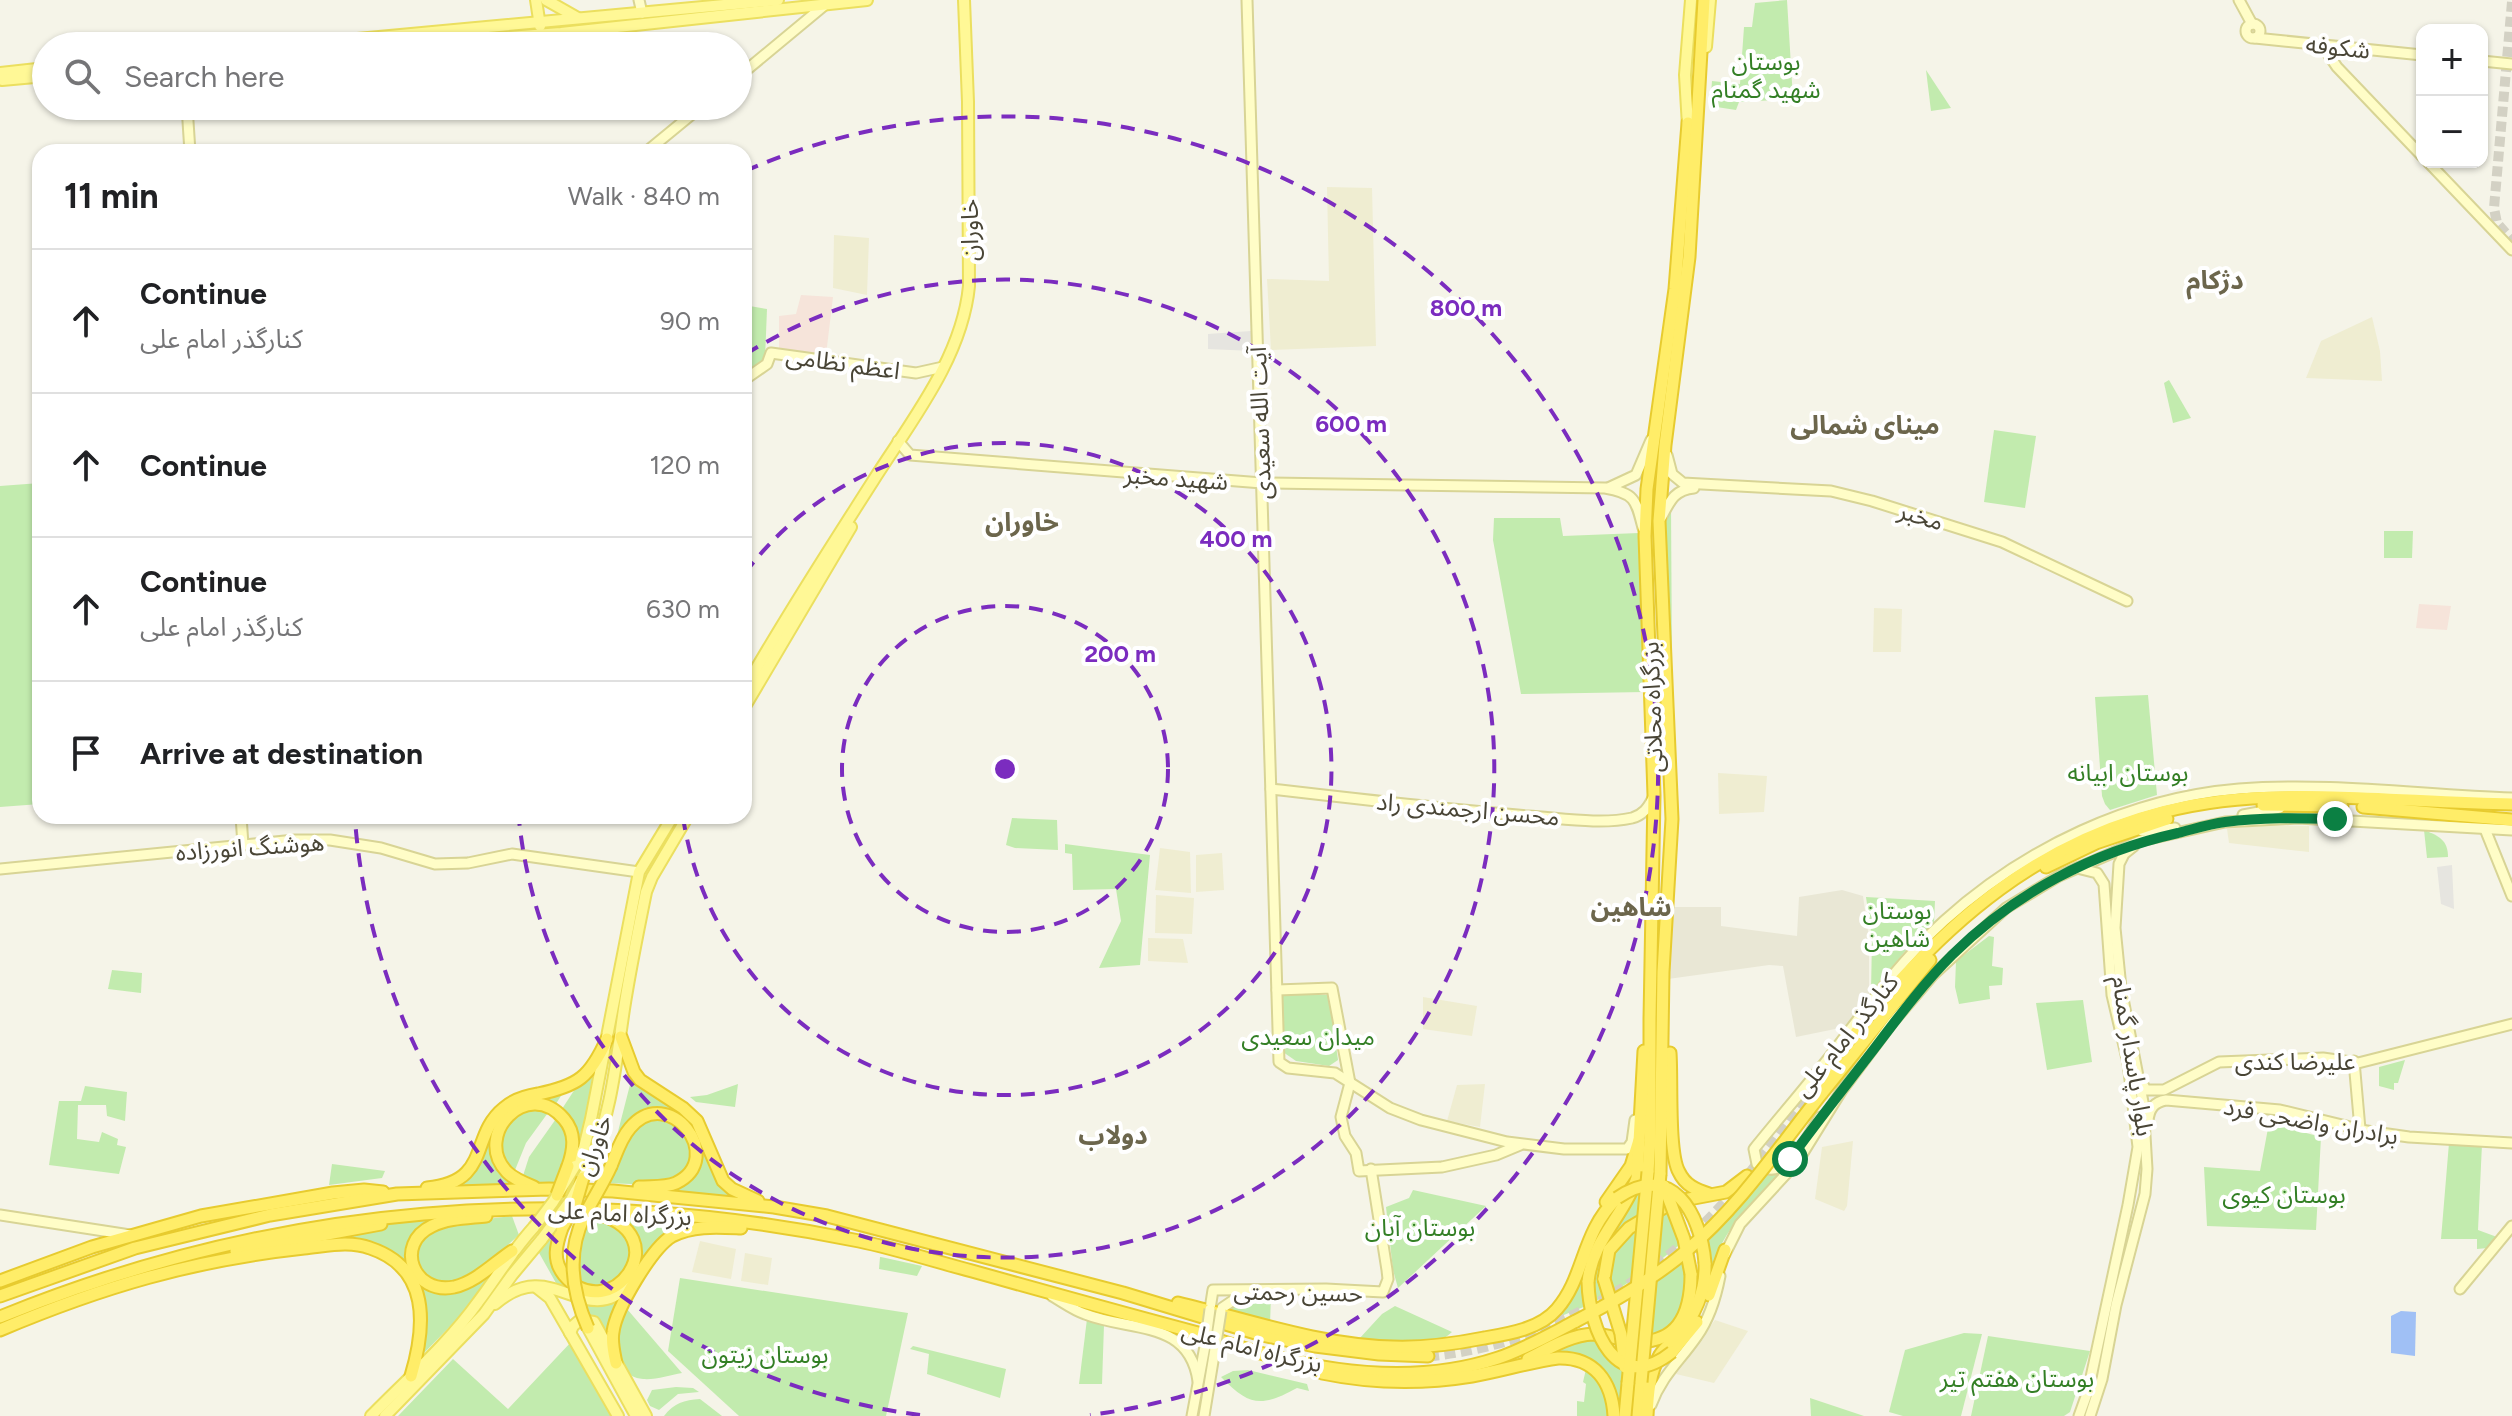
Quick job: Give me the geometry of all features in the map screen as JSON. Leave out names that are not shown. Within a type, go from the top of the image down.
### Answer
[{"type":"highway","name":"بزرگراه محلاتی","points":[[1625,1416],[1632,1385],[1656,1170],[1672,819],[1659,521],[1665,445],[1689,257],[1694,0]]},
{"type":"highway","name":"بزرگراه محلاتی","points":[[1694,76],[1704,0]]},
{"type":"highway","name":"بزرگراه محلاتی","points":[[1656,1170],[1651,1113],[1650,1019],[1654,795],[1645,536],[1647,489],[1675,289],[1691,129]]},
{"type":"highway","points":[[1819,1090],[1889,991],[1950,928],[2034,864],[2085,839],[2148,816],[2229,800],[2330,798],[2512,804]]},
{"type":"highway","name":"بزرگراه امام علی","points":[[0,1317],[70,1288],[185,1254],[337,1222],[417,1214],[535,1209],[666,1213],[753,1222],[860,1242],[1198,1333],[1253,1352],[1317,1366],[1415,1372],[1457,1367],[1501,1357],[1576,1321],[1629,1293],[1693,1245],[1741,1195],[1819,1090],[1912,978],[1986,906],[2030,875],[2096,843],[2159,820],[2223,808],[2258,805],[2354,806],[2512,820]]},
{"type":"highway","points":[[1662,1001],[1668,1031],[1675,1160],[1684,1180],[1695,1189],[1709,1194]]},
{"type":"highway","points":[[1650,1019],[1645,1038],[1636,1182],[1596,1248],[1588,1282],[1593,1321],[1602,1342],[1614,1358],[1627,1365],[1646,1366],[1660,1361],[1688,1336],[1703,1312],[1725,1250]]},
{"type":"highway","points":[[621,1037],[640,1080],[697,1121],[723,1181],[732,1189],[774,1207]]},
{"type":"highway","points":[[0,1281],[102,1244],[201,1216],[333,1193],[364,1190],[397,1194],[446,1185],[464,1176],[493,1121],[504,1108],[519,1099],[564,1089],[580,1081],[598,1059],[607,1039]]},
{"type":"highway","points":[[538,1189],[508,1173],[499,1159],[497,1133],[511,1112],[526,1105],[540,1104],[551,1107],[559,1114],[569,1126],[574,1140],[572,1166],[557,1195]]},
{"type":"highway","points":[[588,1328],[575,1292],[573,1252],[583,1217],[630,1128],[648,1115],[671,1116],[687,1126],[695,1141],[696,1152],[693,1166],[678,1182],[613,1191]]},
{"type":"highway","points":[[1467,1341],[1537,1316],[1552,1304],[1565,1283],[1592,1221],[1631,1166],[1639,1140]]},
{"type":"highway","points":[[1513,1366],[1583,1335],[1646,1341],[1667,1335],[1676,1328],[1686,1313],[1691,1274],[1684,1239],[1656,1170]]},
{"type":"highway","points":[[578,1210],[614,1219],[630,1233],[636,1254],[628,1277],[619,1285],[606,1290],[579,1289],[558,1264],[556,1246],[586,1172]]},
{"type":"highway","points":[[1632,1385],[1604,1279],[1609,1250],[1624,1231],[1673,1202],[1726,1192],[1747,1176]]},
{"type":"highway","points":[[1123,1293],[1156,1297],[1275,1330],[1362,1345],[1421,1347],[1467,1341],[1525,1329],[1556,1310],[1566,1295],[1596,1223],[1609,1206],[1629,1190],[1654,1185],[1679,1196],[1698,1227],[1705,1263],[1704,1286],[1696,1309],[1652,1378],[1647,1416]]},
{"type":"highway","name":"بزرگراه امام علی","points":[[0,1296],[99,1259],[244,1220],[397,1194],[538,1189],[613,1191],[774,1207],[827,1216],[1123,1293],[1262,1335],[1340,1349],[1428,1356]]},
{"type":"highway","points":[[512,1251],[474,1279],[451,1287],[428,1284],[417,1275],[411,1259],[417,1239],[435,1225],[535,1209]]},
{"type":"highway","points":[[0,1330],[54,1307],[139,1278],[251,1248],[339,1233],[417,1214]]},
{"type":"highway","points":[[616,1363],[613,1331],[617,1318],[639,1277],[662,1244],[684,1231],[710,1227],[772,1226]]},
{"type":"highway","points":[[178,1268],[339,1244],[380,1251],[403,1269],[420,1298],[420,1340],[411,1376]]},
{"type":"highway","points":[[1253,1352],[1305,1370],[1368,1380],[1434,1380],[1472,1376],[1566,1357],[1591,1365],[1607,1383],[1614,1416]]},
{"type":"highway","name":"بزرگراه محلاتی","points":[[1632,1385],[1638,1416]]},
{"type":"main road","points":[[536,0],[545,22]]},
{"type":"main road","points":[[546,32],[545,0],[580,19]]},
{"type":"main road","points":[[639,0],[642,13]]},
{"type":"main road","points":[[435,32],[778,0]]},
{"type":"main road","points":[[565,32],[867,0]]},
{"type":"main road","name":"خاوران","points":[[752,677],[930,389],[960,335],[967,312],[969,286],[964,0]]},
{"type":"main road","name":"آیت الله سعیدی","points":[[1247,0],[1279,1062],[1288,1068],[1335,1073],[1350,1083]]},
{"type":"main road","points":[[1691,129],[1685,75],[1694,0]]},
{"type":"main road","points":[[1691,129],[1701,104],[1710,0]]},
{"type":"main road","name":"شکوفه","points":[[2239,0],[2252,24],[2246,33],[2250,38],[2416,54]]},
{"type":"main road","points":[[752,65],[826,4]]},
{"type":"main road","points":[[2322,45],[2337,67],[2416,150]]},
{"type":"main road","points":[[2488,62],[2512,64]]},
{"type":"main road","points":[[0,73],[30,74]]},
{"type":"main road","points":[[0,80],[30,74]]},
{"type":"main road","points":[[188,120],[189,144]]},
{"type":"main road","points":[[656,144],[685,120]]},
{"type":"main road","points":[[2434,168],[2512,250]]},
{"type":"main road","name":"اعظم نظامی","points":[[752,374],[767,364],[771,353],[916,373],[943,367]]},
{"type":"main road","name":"اعظم نظامی","points":[[916,373],[930,389]]},
{"type":"main road","points":[[1605,488],[1627,481],[1639,472],[1655,427]]},
{"type":"main road","name":"شهید مخبر","points":[[898,441],[910,455],[1262,483],[1605,488]]},
{"type":"main road","name":"خاوران","points":[[752,695],[894,455],[898,441]]},
{"type":"main road","points":[[1665,445],[1676,480],[1702,486]]},
{"type":"main road","points":[[1659,521],[1677,492],[1702,486]]},
{"type":"main road","name":"مخبر","points":[[1702,486],[1831,491],[1907,511],[2002,542],[2127,601]]},
{"type":"main road","points":[[1605,488],[1623,491],[1632,497],[1639,509],[1645,536]]},
{"type":"main road","name":"کنارگذر امام علی","points":[[2512,798],[2315,787],[2242,789],[2162,802],[2080,832],[2033,855],[1943,922],[1858,1018],[1754,1149],[1757,1164],[1764,1170],[1784,1166],[1892,1023],[1933,975],[2006,908],[2074,868],[2140,841],[2225,822],[2313,818],[2512,830]]},
{"type":"main road","name":"محسن ارجمندی راد","points":[[1271,789],[1463,811],[1599,819],[1631,818],[1641,814],[1648,809],[1654,795]]},
{"type":"main road","points":[[2225,822],[2287,806]]},
{"type":"main road","points":[[242,824],[243,845]]},
{"type":"main road","name":"خاوران","points":[[572,1166],[584,1148],[639,872],[668,824]]},
{"type":"main road","name":"خاوران","points":[[385,1416],[484,1314],[571,1200],[586,1172],[606,1120],[646,892],[683,824]]},
{"type":"main road","points":[[2123,834],[2194,828]]},
{"type":"main road","points":[[2485,829],[2512,896]]},
{"type":"main road","name":"هوشنگ انورزاده","points":[[0,869],[295,840],[330,840],[381,848],[435,864],[468,863],[512,854],[639,872]]},
{"type":"main road","name":"بلوار پاسدار گمنام","points":[[2090,1416],[2102,1379],[2116,1305],[2145,1194],[2147,1145],[2138,1074],[2121,988],[2115,928],[2122,858],[2140,841]]},
{"type":"main road","points":[[2074,868],[2091,870],[2104,884],[2109,880],[2117,885]]},
{"type":"main road","name":"بلوار پاسدار گمنام","points":[[2079,1416],[2128,1205],[2138,1147],[2128,1063],[2112,995],[2104,884]]},
{"type":"main road","points":[[1277,990],[1332,988],[1350,1083],[1341,1117],[1345,1136],[1356,1153],[1359,1171],[1442,1167],[1496,1155],[1520,1145]]},
{"type":"main road","name":"علیرضا کندی","points":[[2169,1088],[2219,1062],[2323,1058],[2358,1063],[2512,1024]]},
{"type":"main road","points":[[2354,1061],[2360,1129]]},
{"type":"main road","points":[[2138,1074],[2146,1090],[2153,1092],[2169,1088],[2168,1096],[2173,1100]]},
{"type":"main road","points":[[1350,1083],[1390,1108],[1421,1120],[1520,1145],[1627,1149],[1632,1142],[1635,1118],[1642,1112]]},
{"type":"main road","points":[[2147,1145],[2150,1109],[2160,1101],[2173,1100]]},
{"type":"main road","name":"برادران واضحی فرد","points":[[2173,1100],[2280,1110],[2360,1129],[2441,1141],[2512,1143]]},
{"type":"main road","points":[[1647,1416],[1665,1374],[1697,1337],[1709,1314],[1731,1236],[1749,1211],[1798,1161],[1826,1120],[1833,1103]]},
{"type":"main road","name":"حسین رحمتی","points":[[1214,1290],[1383,1292],[1388,1279],[1371,1169]]},
{"type":"main road","name":"خاوران","points":[[371,1416],[451,1336],[557,1195]]},
{"type":"main road","points":[[0,1215],[130,1235]]},
{"type":"main road","points":[[2460,1289],[2512,1226]]},
{"type":"main road","points":[[94,1229],[102,1234],[102,1244]]},
{"type":"main road","points":[[484,1314],[512,1291],[534,1285],[546,1286],[570,1296],[600,1300],[620,1294],[639,1277]]},
{"type":"main road","points":[[534,1285],[550,1298],[618,1416]]},
{"type":"main road","points":[[1038,1289],[1084,1314],[1142,1327],[1180,1343],[1194,1360],[1198,1381]]},
{"type":"main road","points":[[1214,1290],[1222,1310]]},
{"type":"main road","points":[[1204,1416],[1210,1309],[1214,1290]]},
{"type":"main road","points":[[1192,1416],[1198,1381],[1222,1310],[1247,1291]]},
{"type":"main road","points":[[570,1333],[580,1320],[592,1320],[646,1416]]},
{"type":"main road","points":[[588,1328],[636,1416]]},
{"type":"main road","points":[[2069,1416],[2083,1404]]},
{"type":"shaded area","points":[[1327,187],[1372,188],[1376,346],[1271,350],[1267,279],[1329,281]]},
{"type":"shaded area","points":[[834,235],[869,238],[867,295],[833,288]]},
{"type":"shaded area","points":[[801,295],[833,297],[826,355],[779,348],[779,316],[796,314]]},
{"type":"shaded area","points":[[2372,317],[2380,351],[2382,381],[2306,378],[2321,341]]},
{"type":"shaded area","points":[[1251,331],[1253,351],[1208,349],[1208,334]]},
{"type":"shaded area","points":[[2419,604],[2451,606],[2447,630],[2416,628]]},
{"type":"shaded area","points":[[1874,608],[1902,609],[1901,652],[1873,652]]},
{"type":"shaded area","points":[[1718,773],[1767,776],[1764,812],[1719,814]]},
{"type":"shaded area","points":[[2270,825],[2309,826],[2309,852],[2229,843],[2227,829]]},
{"type":"shaded area","points":[[1160,848],[1190,852],[1191,893],[1155,890]]},
{"type":"shaded area","points":[[1222,853],[1224,890],[1196,892],[1196,855]]},
{"type":"shaded area","points":[[2452,865],[2454,909],[2441,904],[2437,867]]},
{"type":"shaded area","points":[[1842,890],[1863,896],[1869,938],[1869,998],[1845,1027],[1796,1037],[1783,966],[1769,965],[1668,979],[1674,907],[1721,907],[1721,926],[1797,936],[1799,897]]},
{"type":"shaded area","points":[[1156,895],[1194,898],[1192,934],[1155,933]]},
{"type":"shaded area","points":[[1148,938],[1183,939],[1188,963],[1148,961]]},
{"type":"shaded area","points":[[1423,997],[1477,1006],[1472,1036],[1423,1029]]},
{"type":"shaded area","points":[[1485,1084],[1480,1127],[1447,1121],[1457,1085]]},
{"type":"shaded area","points":[[1853,1141],[1844,1211],[1815,1199],[1822,1147]]},
{"type":"shaded area","points":[[700,1241],[736,1249],[731,1279],[692,1272]]},
{"type":"shaded area","points":[[745,1253],[772,1258],[768,1285],[741,1281]]},
{"type":"shaded area","points":[[1715,1320],[1748,1331],[1714,1383],[1676,1374]]},
{"type":"green space","name":"بوستان شهید گمنام","points":[[1787,0],[1793,99],[1739,102],[1736,110],[1710,106],[1712,81],[1740,84],[1744,27],[1752,27],[1755,3]]},
{"type":"green space","points":[[1926,70],[1951,108],[1931,111]]},
{"type":"green space","points":[[752,306],[767,309],[765,359],[752,368]]},
{"type":"green space","points":[[2169,380],[2191,418],[2173,423],[2164,383]]},
{"type":"green space","points":[[1994,430],[2036,436],[2025,508],[1984,502]]},
{"type":"green space","points":[[32,484],[32,805],[0,807],[0,486]]},
{"type":"green space","points":[[1671,504],[1672,670],[1669,670],[1664,515]]},
{"type":"green space","points":[[1494,518],[1560,518],[1563,536],[1639,533],[1646,692],[1521,694],[1493,540]]},
{"type":"green space","points":[[2384,531],[2413,531],[2412,558],[2384,558]]},
{"type":"green space","name":"بوستان ابیانه","points":[[2148,695],[2157,795],[2110,810],[2102,796],[2095,697]]},
{"type":"green space","points":[[1012,818],[1057,820],[1058,850],[1006,845]]},
{"type":"green space","points":[[2424,830],[2442,839],[2448,857],[2427,858]]},
{"type":"green space","points":[[1065,844],[1150,855],[1140,965],[1099,968],[1121,921],[1116,889],[1073,890],[1072,854],[1065,853]]},
{"type":"green space","name":"بوستان شاهین","points":[[1866,897],[1935,901],[1934,923],[1912,943],[1871,992],[1872,938]]},
{"type":"green space","points":[[1989,936],[1994,937],[1992,966],[2003,968],[2002,985],[1989,986],[1990,999],[1959,1004],[1955,987],[1956,961]]},
{"type":"green space","points":[[112,970],[142,973],[141,993],[108,989]]},
{"type":"green space","name":"میدان سعیدی","points":[[1280,995],[1329,995],[1338,1060],[1329,1066],[1296,1061],[1283,1052]]},
{"type":"green space","points":[[2083,1000],[2092,1062],[2047,1070],[2036,1003]]},
{"type":"green space","points":[[2405,1060],[2398,1083],[2394,1083],[2394,1090],[2379,1086],[2379,1067]]},
{"type":"green space","points":[[596,1067],[587,1122],[577,1152],[560,1112],[575,1089]]},
{"type":"green space","points":[[632,1077],[690,1118],[710,1163],[752,1199],[639,1188],[688,1178],[696,1134],[650,1111],[613,1151]]},
{"type":"green space","points":[[738,1084],[735,1107],[696,1102],[690,1097],[707,1095]]},
{"type":"green space","points":[[85,1086],[127,1092],[125,1121],[107,1116],[106,1105],[78,1105],[77,1139],[99,1142],[102,1132],[118,1139],[117,1145],[126,1147],[119,1174],[49,1165],[59,1101],[81,1101]]},
{"type":"green space","points":[[564,1091],[554,1107],[522,1104],[494,1146],[513,1180],[512,1184],[447,1187],[456,1184],[498,1119],[510,1106]]},
{"type":"green space","points":[[528,1107],[550,1110],[526,1143],[513,1175],[499,1147],[503,1127]]},
{"type":"green space","points":[[558,1116],[572,1141],[558,1183],[521,1182],[529,1157]]},
{"type":"green space","points":[[655,1117],[679,1123],[694,1151],[683,1176],[656,1185],[606,1183],[632,1129]]},
{"type":"green space","name":"بوستان کیوی","points":[[2269,1123],[2321,1137],[2316,1230],[2207,1226],[2204,1167],[2260,1171]]},
{"type":"green space","points":[[2449,1143],[2482,1144],[2478,1230],[2497,1237],[2488,1248],[2477,1249],[2477,1239],[2441,1239]]},
{"type":"green space","points":[[332,1164],[385,1171],[382,1178],[329,1185]]},
{"type":"green space","points":[[1787,1171],[1757,1198],[1731,1228],[1718,1252],[1697,1312],[1704,1240],[1763,1175]]},
{"type":"green space","points":[[1643,1188],[1642,1217],[1617,1235],[1605,1296],[1592,1303],[1593,1264],[1635,1190]]},
{"type":"green space","points":[[1663,1189],[1683,1242],[1659,1261]]},
{"type":"green space","name":"بوستان آبان","points":[[1413,1190],[1486,1206],[1398,1288],[1386,1207],[1409,1198]]},
{"type":"green space","points":[[1620,1200],[1592,1247],[1586,1306],[1539,1325],[1554,1315],[1592,1236]]},
{"type":"green space","points":[[573,1205],[554,1245],[569,1291],[556,1283],[538,1251]]},
{"type":"green space","points":[[589,1214],[611,1219],[629,1236],[632,1265],[611,1286],[577,1286],[576,1254]]},
{"type":"green space","points":[[604,1214],[753,1226],[685,1228],[614,1290],[638,1247]]},
{"type":"green space","points":[[470,1216],[410,1241],[407,1257],[409,1270],[416,1280],[438,1291],[466,1289],[481,1281],[497,1264],[474,1302],[423,1354],[424,1316],[410,1276],[369,1244],[231,1255],[405,1221]]},
{"type":"green space","points":[[512,1216],[519,1235],[469,1279],[436,1285],[419,1272],[415,1254],[426,1233],[461,1222]]},
{"type":"green space","points":[[1641,1223],[1637,1277],[1610,1294],[1608,1257]]},
{"type":"green space","points":[[1686,1256],[1689,1288],[1677,1324],[1651,1338],[1656,1279]]},
{"type":"green space","points":[[880,1257],[922,1266],[917,1276],[879,1269]]},
{"type":"green space","name":"بوستان زیتون","points":[[680,1278],[908,1313],[886,1416],[739,1416],[668,1351]]},
{"type":"green space","points":[[1271,1293],[1270,1325],[1226,1310],[1247,1294]]},
{"type":"green space","points":[[623,1295],[610,1346],[593,1315],[587,1317],[581,1301]]},
{"type":"green space","points":[[1395,1306],[1452,1332],[1443,1339],[1420,1345],[1359,1339],[1382,1314]]},
{"type":"green space","points":[[627,1309],[682,1373],[643,1379],[632,1376],[625,1369],[619,1339]]},
{"type":"green space","points":[[1087,1319],[1104,1325],[1102,1384],[1079,1384]]},
{"type":"green space","points":[[1964,1333],[1982,1334],[1961,1416],[1903,1416],[1889,1412],[1905,1350]]},
{"type":"green space","points":[[1595,1336],[1624,1367],[1620,1416],[1616,1416],[1596,1365],[1528,1361],[1563,1344]]},
{"type":"green space","name":"بوستان هفتم تیر","points":[[1988,1336],[2090,1351],[2070,1412],[2064,1416],[1971,1416]]},
{"type":"green space","points":[[572,1341],[615,1416],[398,1416],[453,1359],[508,1409]]},
{"type":"green space","points":[[913,1346],[1006,1369],[1000,1398],[927,1374],[929,1354],[910,1349]]},
{"type":"green space","points":[[1587,1365],[1604,1383],[1611,1416],[1577,1416],[1577,1401],[1584,1402],[1586,1384],[1583,1382]]},
{"type":"green space","points":[[1248,1370],[1307,1384],[1309,1391],[1297,1388],[1274,1399],[1257,1401],[1240,1394],[1221,1377],[1233,1371]]},
{"type":"green space","points":[[693,1388],[699,1392],[678,1394],[659,1410],[650,1406],[647,1400],[652,1390]]},
{"type":"green space","points":[[1810,1398],[1864,1416],[1811,1416]]},
{"type":"green space","points":[[700,1399],[722,1416],[664,1416],[680,1403]]},
{"type":"water","points":[[2401,1311],[2416,1312],[2415,1356],[2391,1353],[2391,1316]]},
{"type":"tunnel","points":[[2512,2],[2494,208],[2497,223],[2512,240]]},
{"type":"tunnel","points":[[1428,1356],[1498,1343],[1566,1319],[1598,1303],[1659,1264],[1722,1206],[1815,1087]]},
{"type":"district","name":"دژکام","points":[[2215,280]]},
{"type":"district","name":"مینای شمالی","points":[[1865,425]]},
{"type":"district","name":"خاوران","points":[[1022,522]]},
{"type":"district","name":"شاهین","points":[[1631,907]]},
{"type":"district","name":"دولاب","points":[[1113,1135]]},
{"type":"route","points":[[1790,1159],[1892,1023],[1933,975],[2006,908],[2074,868],[2150,838],[2225,822],[2270,818],[2335,819]]}]
